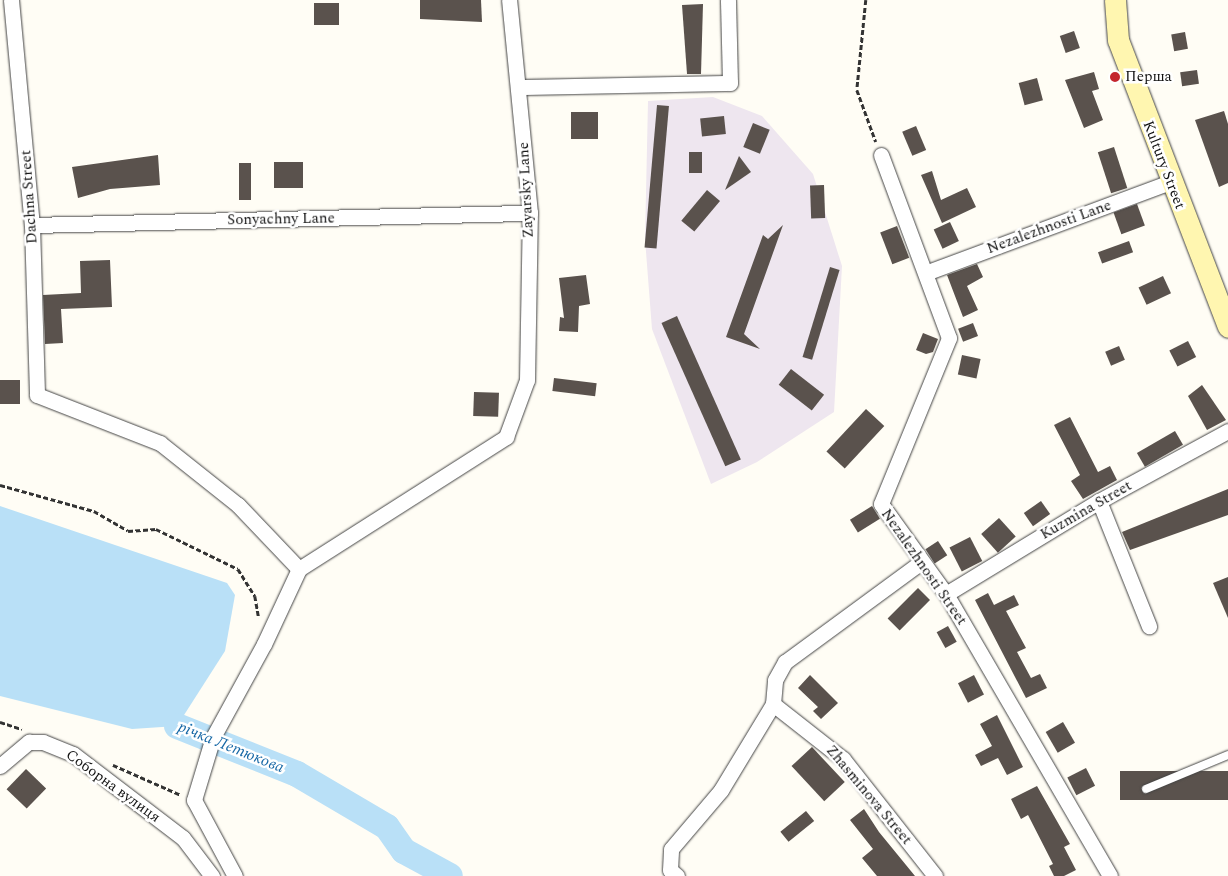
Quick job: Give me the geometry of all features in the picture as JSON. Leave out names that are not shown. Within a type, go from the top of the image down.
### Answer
[{"type":"street","name":"Dachna Street","points":[[11,0],[32,226],[36,395],[160,443],[238,505],[299,569]]},
{"type":"street","name":"Zayarsky Lane","points":[[299,569],[506,437],[527,380],[530,212],[509,0]]},
{"type":"street","points":[[519,87],[730,83],[728,0]]},
{"type":"street","name":"Kultury Street","points":[[1115,0],[1118,40],[1170,182],[1228,326]]},
{"type":"street","name":"Nezalezhnosti Street","points":[[881,155],[928,272],[949,338],[881,504],[920,563],[946,594],[1110,876]]},
{"type":"street","name":"Nezalezhnosti Lane","points":[[928,272],[1170,182]]},
{"type":"street","name":"Sonyachny Lane","points":[[32,226],[530,212]]},
{"type":"street","name":"Kuzmina Street","points":[[946,594],[1099,501],[1228,431]]},
{"type":"street","points":[[1099,501],[1149,626]]},
{"type":"street","points":[[673,873],[671,849],[721,790],[773,704],[775,680],[785,662],[920,563]]},
{"type":"street","points":[[236,876],[194,800],[213,737],[264,644],[299,569]]},
{"type":"street","name":"Zhasminova Street","points":[[773,704],[843,759],[935,876]]},
{"type":"street","name":"Соборна вулиця","points":[[0,766],[29,742],[43,742],[73,754],[183,838],[212,876]]},
{"type":"lane","points":[[1146,789],[1228,755]]},
{"type":"path","points":[[866,0],[858,90],[881,155]]},
{"type":"path","points":[[0,484],[94,511],[128,532],[156,529],[238,569],[255,596],[264,644]]},
{"type":"shaded area","points":[[713,97],[762,116],[813,174],[842,266],[834,412],[757,462],[711,484],[652,329],[645,239],[648,101]]},
{"type":"water","points":[[0,506],[227,583],[235,595],[225,651],[177,726],[132,729],[0,696]]},
{"type":"building","points":[[420,0],[481,0],[482,22],[420,19]]},
{"type":"building","points":[[314,3],[339,3],[339,25],[314,25]]},
{"type":"building","points":[[703,4],[701,74],[687,74],[682,5]]},
{"type":"building","points":[[1074,31],[1080,48],[1066,53],[1060,36]]},
{"type":"building","points":[[1185,32],[1188,49],[1174,51],[1171,34]]},
{"type":"building","points":[[1197,70],[1199,84],[1182,86],[1180,72]]},
{"type":"building","points":[[1094,72],[1099,89],[1092,91],[1103,120],[1084,128],[1065,80]]},
{"type":"building","points":[[1037,78],[1043,100],[1025,105],[1019,83]]},
{"type":"building","points":[[657,105],[669,106],[656,249],[645,247]]},
{"type":"building","points":[[1224,111],[1228,124],[1228,183],[1219,187],[1195,120]]},
{"type":"building","points":[[571,112],[598,112],[598,139],[571,139]]},
{"type":"building","points":[[724,116],[726,134],[702,136],[700,119]]},
{"type":"building","points":[[753,123],[770,130],[760,154],[743,147]]},
{"type":"building","points":[[916,126],[926,150],[912,156],[902,132]]},
{"type":"building","points":[[1114,147],[1127,188],[1111,193],[1098,152]]},
{"type":"building","points":[[689,152],[702,152],[702,173],[689,173]]},
{"type":"building","points":[[158,155],[160,185],[110,189],[78,198],[72,167]]},
{"type":"building","points":[[739,156],[751,172],[725,190]]},
{"type":"building","points":[[274,162],[303,162],[303,188],[274,188]]},
{"type":"building","points":[[239,163],[251,163],[251,200],[239,200]]},
{"type":"building","points":[[932,171],[941,200],[967,188],[976,207],[942,223],[921,175]]},
{"type":"building","points":[[810,185],[824,185],[825,218],[811,218]]},
{"type":"building","points":[[707,190],[720,201],[694,232],[681,221]]},
{"type":"building","points":[[1137,204],[1145,226],[1121,234],[1114,213]]},
{"type":"building","points":[[950,222],[959,241],[943,249],[934,230]]},
{"type":"building","points":[[783,225],[744,334],[760,349],[726,337],[763,235],[768,239]]},
{"type":"building","points":[[897,226],[909,258],[892,264],[880,232]]},
{"type":"building","points":[[1129,241],[1133,252],[1102,264],[1098,252]]},
{"type":"building","points":[[110,260],[112,307],[61,309],[63,343],[45,344],[43,295],[81,293],[80,261]]},
{"type":"building","points":[[977,264],[983,277],[967,286],[978,310],[963,317],[947,275]]},
{"type":"building","points":[[830,267],[840,270],[812,360],[803,357]]},
{"type":"building","points":[[586,275],[590,304],[579,306],[578,332],[559,331],[560,317],[564,318],[559,278]]},
{"type":"building","points":[[1163,276],[1171,293],[1147,305],[1139,287]]},
{"type":"building","points":[[677,316],[741,459],[725,466],[661,323]]},
{"type":"building","points":[[973,323],[978,336],[963,342],[958,329]]},
{"type":"building","points":[[923,333],[938,339],[933,352],[926,354],[916,350]]},
{"type":"building","points":[[1188,341],[1196,357],[1177,367],[1169,351]]},
{"type":"building","points":[[1119,346],[1125,360],[1111,366],[1105,352]]},
{"type":"building","points":[[962,355],[981,359],[976,379],[958,375]]},
{"type":"building","points":[[791,369],[824,395],[812,411],[779,385]]},
{"type":"building","points":[[554,378],[597,383],[595,396],[552,391]]},
{"type":"building","points":[[0,380],[20,380],[20,404],[0,404]]},
{"type":"building","points":[[1202,385],[1226,420],[1207,430],[1188,396]]},
{"type":"building","points":[[474,392],[499,393],[498,417],[473,416]]},
{"type":"building","points":[[866,409],[884,426],[845,468],[826,451]]},
{"type":"building","points":[[1070,417],[1098,472],[1110,466],[1117,480],[1083,499],[1071,481],[1080,475],[1054,425]]},
{"type":"building","points":[[1175,431],[1183,445],[1145,467],[1137,453]]},
{"type":"building","points":[[1228,489],[1228,515],[1130,550],[1122,532]]},
{"type":"building","points":[[1041,501],[1050,514],[1033,526],[1024,513]]},
{"type":"building","points":[[872,506],[880,519],[858,532],[850,520]]},
{"type":"building","points":[[999,518],[1016,537],[998,553],[981,534]]},
{"type":"building","points":[[970,537],[982,561],[962,571],[950,547]]},
{"type":"building","points":[[938,541],[947,555],[935,563],[925,549]]},
{"type":"building","points":[[1228,577],[1228,618],[1213,583]]},
{"type":"building","points":[[918,588],[930,600],[900,630],[888,618]]},
{"type":"building","points":[[988,593],[994,605],[1014,595],[1019,605],[1006,611],[1026,648],[1017,652],[1031,678],[1040,674],[1047,688],[1026,698],[975,600]]},
{"type":"building","points":[[948,626],[957,642],[945,648],[937,632]]},
{"type":"building","points":[[810,675],[838,703],[821,719],[813,711],[818,707],[798,688]]},
{"type":"building","points":[[974,675],[984,695],[968,703],[958,683]]},
{"type":"building","points":[[997,715],[1023,767],[1007,775],[998,758],[981,766],[975,755],[992,746],[980,724]]},
{"type":"building","points":[[1063,722],[1075,743],[1058,753],[1046,732]]},
{"type":"building","points":[[812,747],[845,782],[824,801],[792,766]]},
{"type":"building","points":[[1086,768],[1095,786],[1076,795],[1067,778]]},
{"type":"building","points":[[26,769],[46,788],[27,809],[7,789]]},
{"type":"building","points":[[1120,771],[1228,771],[1228,800],[1120,800]]},
{"type":"building","points":[[1037,786],[1070,844],[1064,847],[1076,870],[1064,876],[1054,876],[1049,866],[1053,864],[1028,815],[1021,819],[1011,799]]},
{"type":"building","points":[[864,809],[879,832],[915,876],[877,876],[862,858],[873,849],[850,820]]},
{"type":"building","points":[[806,811],[814,821],[789,842],[780,832]]},
{"type":"waterway","name":"річка Летюкова","points":[[177,726],[297,774],[387,827],[404,851],[450,876]]},
{"type":"place","name":"Перша","points":[[1115,77]]}]
